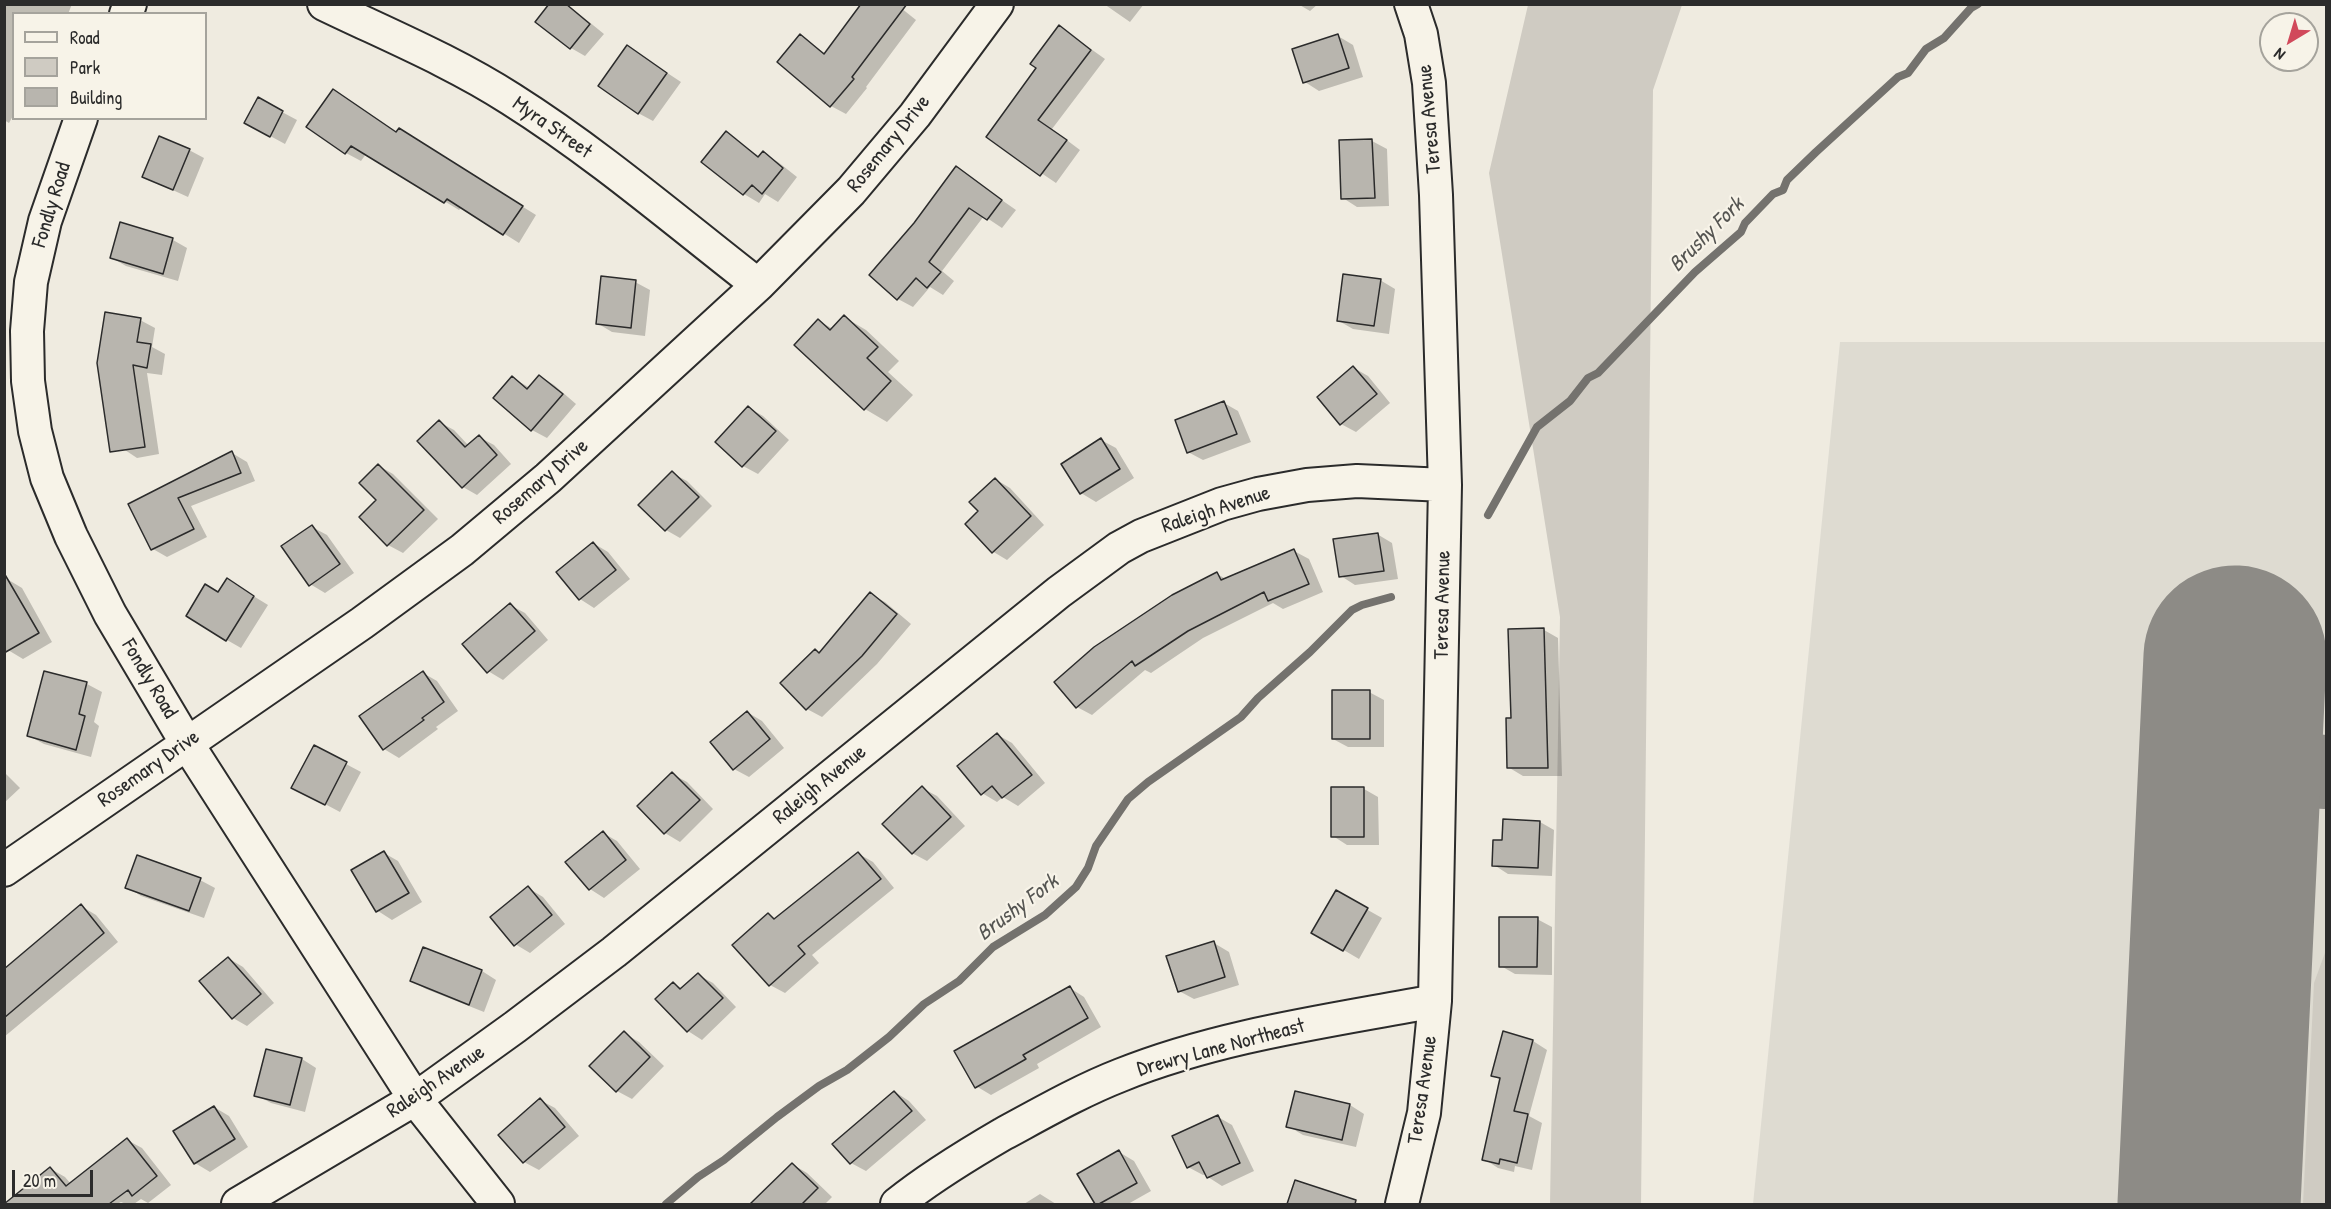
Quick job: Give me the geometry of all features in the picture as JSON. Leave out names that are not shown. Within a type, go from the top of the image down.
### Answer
[{"type":"street","name":"Myra Street","points":[[324,4],[433,56],[509,98],[581,147],[759,285]]},
{"type":"street","name":"Rosemary Drive","points":[[4,870],[186,742],[362,623],[462,550],[548,478],[759,285],[851,191],[915,115],[997,4]]},
{"type":"street","name":"Teresa Avenue","points":[[1402,1204],[1424,1113],[1435,1001],[1445,485],[1436,195],[1429,83],[1421,34],[1411,4]]},
{"type":"street","name":"Fondly Road","points":[[80,120],[45,221],[31,282],[27,361],[35,431],[47,478],[71,536],[110,614],[186,742],[415,1100],[498,1204]]},
{"type":"street","name":"Raleigh Avenue","points":[[238,1204],[415,1100],[614,952],[1059,592],[1119,548],[1141,536],[1212,508],[1258,494],[1307,485],[1357,481],[1445,485]]},
{"type":"street","name":"Drewry Lane Northeast","points":[[897,1204],[977,1149],[1053,1106],[1121,1075],[1179,1054],[1264,1033],[1435,1001]]},
{"type":"shaded area","points":[[1840,342],[2326,342],[2326,1204],[1753,1204]]},
{"type":"green space","points":[[1528,5],[1682,5],[1653,90],[1641,1204],[1550,1204],[1560,617],[1489,173]]},
{"type":"green space","points":[[2326,950],[2326,1204],[2303,1204],[2314,983]]},
{"type":"building","points":[[549,4],[566,4],[590,24],[570,49],[535,22]]},
{"type":"building","points":[[861,4],[907,4],[852,77],[854,79],[830,107],[777,62],[800,34],[824,54]]},
{"type":"building","points":[[1059,25],[1091,50],[1038,120],[1067,140],[1040,176],[986,137],[1036,68],[1030,64]]},
{"type":"building","points":[[1338,34],[1349,68],[1303,83],[1292,49]]},
{"type":"building","points":[[627,45],[667,73],[638,114],[598,86]]},
{"type":"building","points":[[333,89],[396,132],[399,128],[523,206],[503,235],[447,199],[444,203],[351,146],[345,154],[306,127]]},
{"type":"building","points":[[258,97],[283,111],[270,137],[244,123]]},
{"type":"building","points":[[726,131],[758,157],[763,151],[783,168],[762,194],[752,185],[743,195],[701,162]]},
{"type":"building","points":[[159,136],[190,149],[173,190],[142,177]]},
{"type":"building","points":[[1372,139],[1375,198],[1341,199],[1339,140]]},
{"type":"building","points":[[956,166],[1002,200],[987,220],[969,208],[929,262],[941,272],[927,288],[916,278],[897,300],[869,275],[914,223]]},
{"type":"building","points":[[120,222],[173,238],[163,274],[110,258]]},
{"type":"building","points":[[1343,274],[1381,279],[1374,326],[1337,321]]},
{"type":"building","points":[[601,276],[636,280],[631,328],[596,324]]},
{"type":"building","points":[[105,312],[141,318],[137,342],[151,344],[147,368],[133,365],[145,447],[110,452],[97,363]]},
{"type":"building","points":[[844,315],[878,347],[867,358],[891,381],[864,410],[794,345],[818,319],[830,330]]},
{"type":"building","points":[[1353,366],[1377,394],[1340,425],[1317,397]]},
{"type":"building","points":[[539,375],[563,394],[531,431],[493,398],[512,376],[527,389]]},
{"type":"building","points":[[1224,401],[1237,434],[1187,453],[1175,420]]},
{"type":"building","points":[[748,406],[776,431],[742,467],[715,442]]},
{"type":"building","points":[[439,420],[465,447],[479,435],[497,455],[462,488],[417,441]]},
{"type":"building","points":[[1101,438],[1120,469],[1080,494],[1061,464]]},
{"type":"building","points":[[232,451],[241,473],[178,498],[194,529],[151,550],[128,504]]},
{"type":"building","points":[[378,464],[424,510],[387,546],[359,517],[376,500],[359,483]]},
{"type":"building","points":[[672,471],[699,497],[665,531],[638,505]]},
{"type":"building","points":[[995,478],[1031,516],[992,553],[965,524],[978,511],[969,502]]},
{"type":"building","points":[[312,525],[340,564],[309,586],[281,546]]},
{"type":"building","points":[[1378,533],[1384,571],[1339,577],[1333,539]]},
{"type":"building","points":[[593,542],[616,570],[579,600],[556,572]]},
{"type":"building","points":[[1294,549],[1309,584],[1268,601],[1264,592],[1188,631],[1135,666],[1132,661],[1076,708],[1054,682],[1094,647],[1172,595],[1217,572],[1221,580]]},
{"type":"building","points":[[4,573],[39,633],[4,653]]},
{"type":"building","points":[[227,578],[254,596],[226,641],[186,616],[205,584],[218,592]]},
{"type":"building","points":[[870,592],[897,614],[862,656],[806,710],[780,683],[815,649],[819,653]]},
{"type":"building","points":[[510,603],[535,631],[487,673],[462,644]]},
{"type":"building","points":[[1544,628],[1548,768],[1507,768],[1506,718],[1511,718],[1508,629]]},
{"type":"building","points":[[44,671],[87,682],[79,714],[85,716],[76,750],[27,736]]},
{"type":"building","points":[[423,671],[444,702],[383,750],[359,716]]},
{"type":"building","points":[[1332,690],[1370,690],[1370,739],[1332,739]]},
{"type":"building","points":[[747,711],[770,739],[733,770],[710,742]]},
{"type":"building","points":[[997,733],[1032,775],[1002,798],[992,786],[981,795],[957,766]]},
{"type":"building","points":[[314,745],[347,762],[325,805],[291,788]]},
{"type":"building","points":[[672,772],[700,800],[664,834],[637,806]]},
{"type":"building","points":[[922,786],[951,817],[912,854],[882,824]]},
{"type":"building","points":[[1331,787],[1364,787],[1364,837],[1331,837]]},
{"type":"building","points":[[1503,819],[1540,821],[1538,868],[1492,866],[1493,840],[1502,840]]},
{"type":"building","points":[[603,831],[626,860],[589,890],[565,862]]},
{"type":"building","points":[[384,851],[409,893],[376,912],[351,870]]},
{"type":"building","points":[[858,852],[881,879],[798,946],[805,954],[769,986],[732,945],[768,913],[774,919]]},
{"type":"building","points":[[137,855],[201,878],[189,911],[125,888]]},
{"type":"building","points":[[528,886],[552,915],[514,946],[490,917]]},
{"type":"building","points":[[1336,890],[1368,908],[1343,951],[1311,933]]},
{"type":"building","points":[[81,904],[104,933],[4,1018],[4,969]]},
{"type":"building","points":[[1499,917],[1538,917],[1537,967],[1499,967]]},
{"type":"building","points":[[1214,941],[1225,977],[1178,992],[1166,956]]},
{"type":"building","points":[[423,947],[482,970],[469,1005],[410,981]]},
{"type":"building","points":[[228,957],[261,994],[232,1019],[199,981]]},
{"type":"building","points":[[698,973],[723,998],[687,1032],[655,999],[673,982],[680,989]]},
{"type":"building","points":[[1070,986],[1088,1018],[1023,1055],[1026,1059],[975,1088],[954,1051]]},
{"type":"building","points":[[624,1031],[650,1057],[616,1092],[589,1066]]},
{"type":"building","points":[[1503,1031],[1533,1040],[1514,1111],[1528,1114],[1517,1163],[1500,1159],[1499,1164],[1482,1160],[1500,1078],[1491,1076]]},
{"type":"building","points":[[266,1049],[302,1058],[290,1105],[254,1096]]},
{"type":"building","points":[[894,1091],[912,1111],[850,1164],[832,1144]]},
{"type":"building","points":[[1295,1091],[1350,1104],[1342,1140],[1286,1127]]},
{"type":"building","points":[[540,1098],[565,1127],[523,1163],[498,1135]]},
{"type":"building","points":[[214,1106],[235,1139],[194,1164],[173,1131]]},
{"type":"building","points":[[1218,1115],[1240,1163],[1207,1178],[1199,1162],[1187,1168],[1172,1136]]},
{"type":"building","points":[[127,1138],[157,1176],[132,1196],[128,1190],[109,1204],[4,1204],[50,1167],[66,1186]]},
{"type":"building","points":[[1119,1150],[1137,1183],[1095,1204],[1077,1174]]},
{"type":"building","points":[[792,1163],[818,1188],[802,1204],[750,1204]]},
{"type":"building","points":[[1295,1180],[1356,1200],[1355,1204],[1287,1204]]},
{"type":"waterway","name":"Brushy Fork","points":[[1488,515],[1537,427],[1570,401],[1588,378],[1598,373],[1695,272],[1741,232],[1745,223],[1773,194],[1783,190],[1787,180],[1816,152],[1898,77],[1908,73],[1926,49],[1944,38],[1971,8],[1978,4]]},
{"type":"waterway","name":"Brushy Fork","points":[[666,1204],[777,1117],[819,1086],[847,1070],[889,1037],[924,1004],[959,981],[993,947],[1045,915],[1076,887],[1088,868],[1096,846],[1128,799],[1148,782],[1241,717],[1258,698],[1310,652],[1352,610],[1391,597]]},
{"type":"taxiway","points":[[2229,766],[2326,772]]},
{"type":"runway","points":[[2209,1204],[2235,657]]}]
